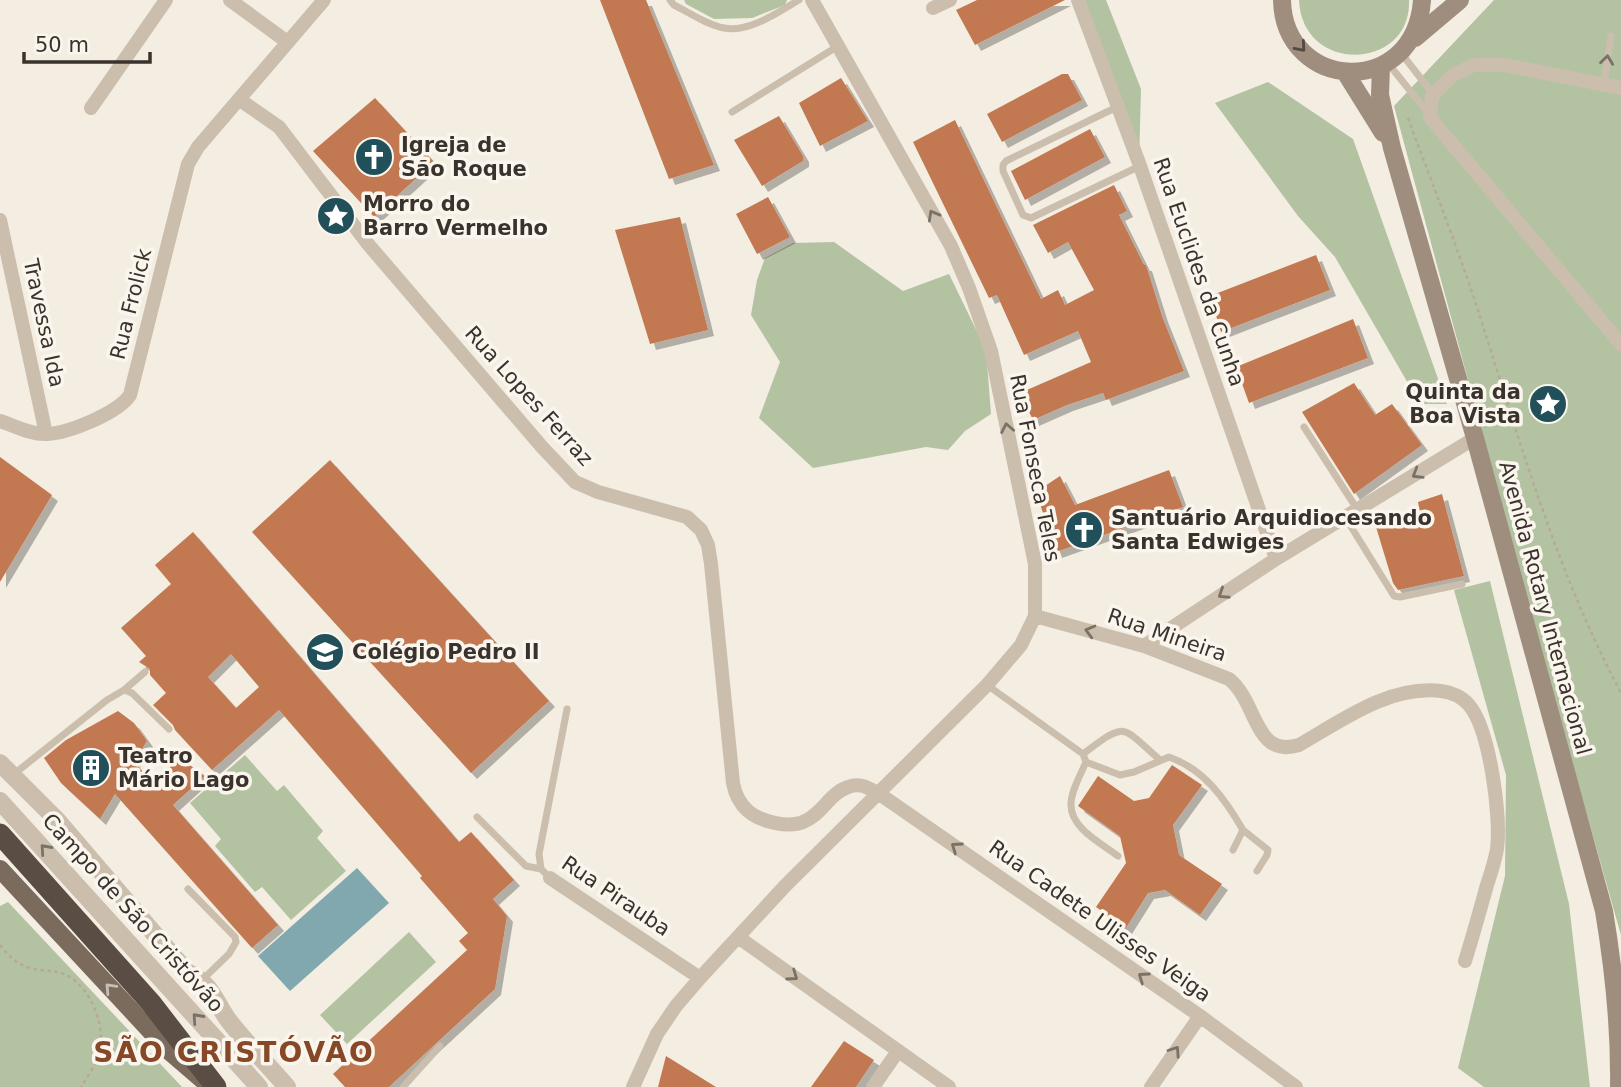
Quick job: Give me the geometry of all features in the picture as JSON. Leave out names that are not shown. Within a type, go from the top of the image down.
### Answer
[{"type":"highway","points":[[0,834],[151,1003],[216,1087]]},
{"type":"main road","points":[[1282,0],[1288,30],[1302,51],[1322,65],[1345,72],[1363,71],[1394,56],[1449,3]]},
{"type":"main road","points":[[1394,56],[1415,33],[1421,16],[1422,0]]},
{"type":"main road","name":"Avenida Rotary Internacional","points":[[1372,101],[1394,56]]},
{"type":"main road","name":"Avenida Rotary Internacional","points":[[1345,72],[1372,101],[1392,148],[1475,438],[1604,911],[1619,1017],[1619,1087]]},
{"type":"main road","points":[[0,869],[170,1052],[210,1087]]},
{"type":"street","points":[[92,108],[166,0]]},
{"type":"street","points":[[230,0],[286,41]]},
{"type":"street","name":"Rua Frolick","points":[[0,421],[47,434],[72,429],[125,403],[130,395],[188,164],[198,147],[240,100],[286,41],[324,0]]},
{"type":"street","name":"Rua Fonseca Teles","points":[[633,1087],[657,1034],[676,1006],[785,886],[986,685],[1021,645],[1035,617],[1035,564],[991,351],[969,288],[951,246],[812,0]]},
{"type":"street","points":[[933,8],[950,0]]},
{"type":"street","name":"Rua Euclides da Cunha","points":[[1078,0],[1119,106],[1276,559]]},
{"type":"street","points":[[1621,88],[1504,65],[1486,64],[1461,69],[1431,104],[1621,344]]},
{"type":"street","name":"Rua Lopes Ferraz","points":[[240,100],[279,127],[368,244],[575,482],[598,492],[687,517],[701,530],[708,545],[711,564],[733,783],[736,796],[742,805],[760,818],[783,824],[803,823],[848,786],[862,785],[878,793]]},
{"type":"street","name":"Travessa Ida","points":[[0,220],[47,434]]},
{"type":"street","points":[[1144,646],[1276,559],[1475,438]]},
{"type":"street","name":"Rua Mineira","points":[[1035,617],[1144,646],[1229,679],[1247,699],[1263,736],[1278,748],[1287,749],[1299,745],[1373,704],[1398,695],[1418,691],[1442,691],[1462,697],[1479,720],[1486,743],[1499,823],[1497,852],[1465,961]]},
{"type":"street","points":[[6,769],[57,820],[187,972],[201,980],[228,1018],[287,1087]]},
{"type":"street","name":"Rua Cadete Ulisses Veiga","points":[[878,793],[1200,1016],[1296,1087]]},
{"type":"street","name":"Campo de São Cristóvão","points":[[0,801],[259,1087]]},
{"type":"street","name":"Rua Pirauba","points":[[545,873],[700,978]]},
{"type":"street","points":[[738,937],[949,1087]]},
{"type":"street","points":[[1151,1087],[1200,1016]]},
{"type":"street","points":[[873,1087],[898,1051]]},
{"type":"lane","points":[[670,0],[674,5],[710,23],[740,28],[769,17],[799,0]]},
{"type":"lane","points":[[1604,85],[1611,36]]},
{"type":"lane","points":[[732,112],[838,46]]},
{"type":"lane","points":[[1394,56],[1431,104]]},
{"type":"lane","points":[[1394,56],[1431,104]]},
{"type":"lane","points":[[1119,106],[1006,161],[1003,171],[1023,215],[1031,218],[1140,166]]},
{"type":"lane","points":[[1304,427],[1394,596],[1462,584]]},
{"type":"lane","points":[[6,769],[124,690],[145,672]]},
{"type":"lane","points":[[986,685],[1084,758],[1120,775],[1169,757],[1187,763],[1224,797],[1243,830],[1268,850],[1257,871]]},
{"type":"lane","points":[[124,690],[132,693],[169,729]]},
{"type":"lane","name":"Rua Pirauba","points":[[545,873],[539,854],[567,709]]},
{"type":"lane","points":[[1118,856],[1082,829],[1072,817],[1070,802],[1084,758],[1118,730],[1126,730],[1160,760]]},
{"type":"lane","points":[[477,817],[526,866],[545,873]]},
{"type":"lane","points":[[1233,850],[1243,830]]},
{"type":"lane","points":[[188,889],[235,937],[236,942],[229,954],[201,980]]},
{"type":"lane","points":[[403,1087],[439,1046]]},
{"type":"path","points":[[1408,118],[1476,303],[1544,516],[1602,658],[1621,693]]},
{"type":"path","points":[[0,945],[11,959],[33,969],[66,975],[80,985],[88,997],[101,1025],[101,1045],[99,1056],[81,1087]]},
{"type":"green space","points":[[684,0],[787,0],[785,5],[752,18],[714,19],[686,4]]},
{"type":"green space","points":[[1074,0],[1106,0],[1141,89],[1139,163]]},
{"type":"green space","points":[[1299,0],[1409,0],[1405,23],[1394,40],[1376,51],[1356,55],[1336,52],[1318,42],[1305,24]]},
{"type":"green space","name":"Quinta da Boa Vista","points":[[1494,0],[1621,0],[1621,935],[1555,702],[1394,106]]},
{"type":"green space","points":[[1268,82],[1353,139],[1447,404],[1420,404],[1335,257],[1298,216],[1215,103]]},
{"type":"green space","points":[[834,242],[903,291],[949,274],[986,350],[991,414],[965,431],[948,450],[926,447],[813,468],[759,418],[780,362],[751,315],[757,280],[765,258],[793,243]]},
{"type":"green space","points":[[1490,581],[1569,904],[1590,1087],[1484,1087],[1458,1068],[1505,876],[1506,775],[1454,590]]},
{"type":"green space","points":[[245,755],[277,791],[284,785],[323,831],[317,838],[346,871],[291,920],[262,887],[255,892],[215,846],[221,839],[190,803]]},
{"type":"green space","points":[[8,902],[182,1087],[0,1087],[0,906]]},
{"type":"green space","points":[[409,932],[436,962],[347,1044],[320,1015]]},
{"type":"water","points":[[357,868],[389,903],[290,991],[258,956]]},
{"type":"building","points":[[600,0],[646,0],[714,165],[669,179]]},
{"type":"building","points":[[977,0],[1065,0],[975,45],[956,10]]},
{"type":"building","points":[[1062,74],[1068,74],[1082,100],[1002,142],[987,114]]},
{"type":"building","points":[[841,78],[868,121],[820,146],[799,103]]},
{"type":"building","name":"Igreja de São Roque","points":[[375,98],[434,162],[374,217],[313,151]]},
{"type":"building","points":[[779,116],[803,156],[803,161],[762,186],[734,140]]},
{"type":"building","points":[[955,120],[1041,299],[1058,290],[1065,305],[1094,290],[1068,242],[1048,253],[1033,225],[1114,185],[1127,211],[1119,215],[1146,265],[1162,316],[1184,371],[1106,400],[1103,393],[1033,420],[1020,393],[1091,362],[1078,331],[1024,355],[997,295],[989,298],[913,142]]},
{"type":"building","points":[[1090,129],[1105,157],[1025,200],[1011,171]]},
{"type":"building","points":[[768,197],[790,237],[757,254],[736,214]]},
{"type":"building","points":[[680,217],[708,330],[650,344],[615,230]]},
{"type":"building","points":[[1316,255],[1330,290],[1221,332],[1210,296]]},
{"type":"building","points":[[1353,319],[1368,358],[1249,403],[1236,367]]},
{"type":"building","points":[[1354,383],[1375,415],[1392,404],[1422,445],[1354,494],[1302,412]]},
{"type":"building","points":[[0,457],[52,495],[0,582]]},
{"type":"building","points":[[330,460],[549,701],[471,773],[252,532]]},
{"type":"building","name":"Santuário Arquidiocesando Santa Edwiges","points":[[1169,470],[1183,507],[1056,552],[1036,492],[1060,476],[1075,505]]},
{"type":"building","points":[[1442,494],[1464,576],[1398,590],[1393,583],[1376,527],[1420,513],[1418,502]]},
{"type":"building","points":[[193,532],[459,842],[471,832],[514,880],[493,899],[507,916],[495,989],[389,1087],[345,1087],[333,1074],[467,950],[459,941],[468,933],[279,710],[212,770],[153,705],[166,693],[150,675],[150,669],[139,662],[146,656],[121,628],[171,584],[155,565]],"holes":[[[231,654],[259,687],[236,708],[208,677]]]},
{"type":"building","points":[[118,711],[134,723],[147,741],[134,762],[153,783],[180,758],[205,776],[173,805],[278,925],[252,948],[115,794],[100,819],[61,783],[44,758],[66,740]]},
{"type":"building","points":[[1172,765],[1202,785],[1173,825],[1179,855],[1222,884],[1200,915],[1165,890],[1148,893],[1126,928],[1096,907],[1126,863],[1120,836],[1078,806],[1098,776],[1134,801],[1149,798]]},
{"type":"building","points":[[844,1041],[874,1060],[856,1087],[811,1087]]},
{"type":"building","points":[[666,1056],[716,1087],[658,1087]]},
{"type":"place","name":"Igreja de São Roque","points":[[374,157]]},
{"type":"place","name":"Morro do Barro Vermelho","points":[[336,216]]},
{"type":"place","name":"Quinta da Boa Vista","points":[[1548,404]]},
{"type":"place","name":"Santuário Arquidiocesando Santa Edwiges","points":[[1084,530]]},
{"type":"place","name":"Colégio Pedro II","points":[[325,652]]},
{"type":"place","name":"Teatro Mário Lago","points":[[91,768]]},
{"type":"district","name":"SÃO CRISTÓVÃO","points":[[234,1052]]}]
